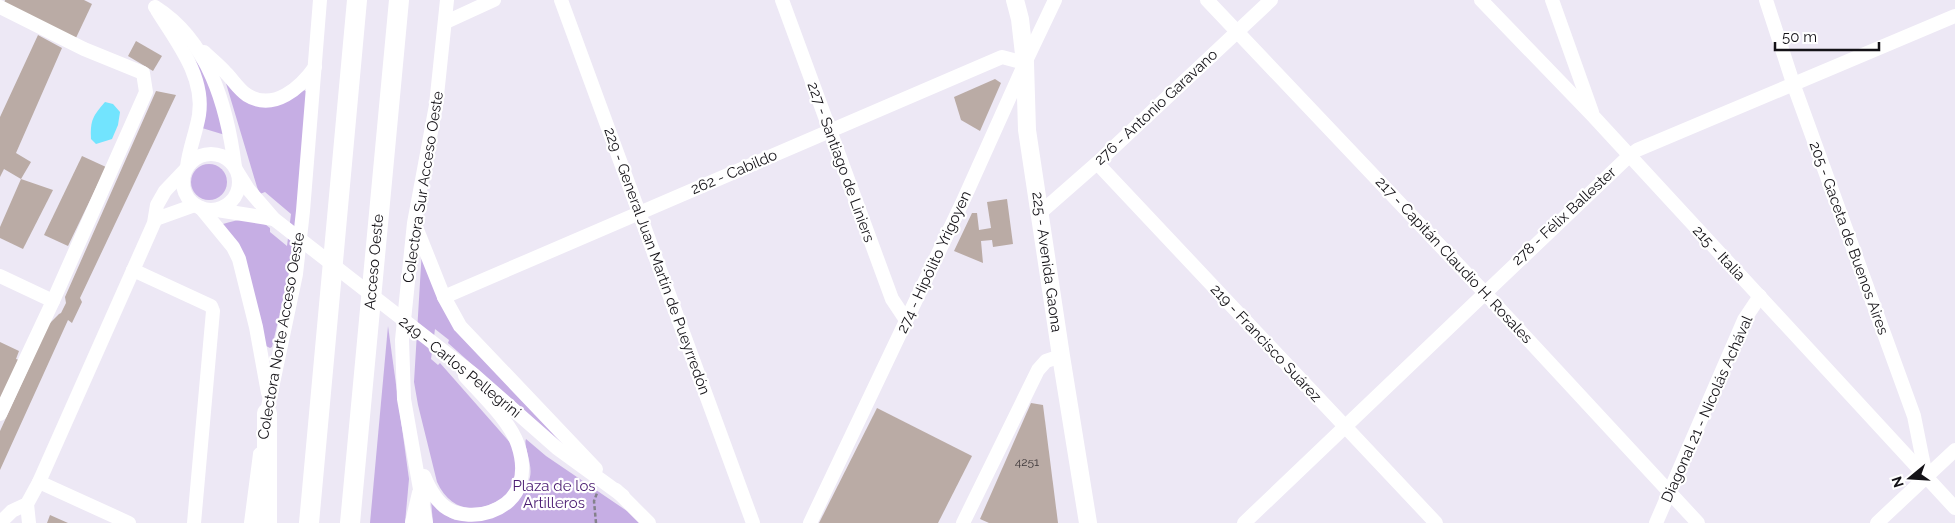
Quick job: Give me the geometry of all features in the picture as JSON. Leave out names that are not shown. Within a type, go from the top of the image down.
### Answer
[{"type":"highway","points":[[309,523],[357,0]]},
{"type":"highway","name":"Acceso Oeste","points":[[350,523],[399,0]]},
{"type":"highway","points":[[267,523],[268,406]]},
{"type":"highway","points":[[415,523],[422,493]]},
{"type":"main road","name":"225 - Avenida Gaona","points":[[1014,0],[1020,19],[1027,130],[1088,523]]},
{"type":"street","points":[[0,414],[146,92],[143,73],[84,49],[0,5],[2,0]]},
{"type":"street","name":"Colectora Norte Acceso Oeste","points":[[250,523],[268,406],[296,274],[304,211],[320,0]]},
{"type":"street","name":"Colectora Sur Acceso Oeste","points":[[426,523],[404,399],[402,340],[414,223],[436,105],[447,0]]},
{"type":"street","points":[[446,22],[494,0]]},
{"type":"street","name":"229 - General Juan Martín de Pueyrredón","points":[[561,0],[753,523]]},
{"type":"street","name":"227 - Santiago de Liniers","points":[[782,0],[892,299],[906,320]]},
{"type":"street","name":"274 - Hipólito Yrigoyen","points":[[810,523],[963,201],[1024,63],[1056,0]]},
{"type":"street","name":"217 - Capitán Claudio H. Rosales","points":[[1207,0],[1484,292],[1698,523]]},
{"type":"street","name":"276 - Antonio Garavano","points":[[1040,213],[1097,163],[1271,0]]},
{"type":"street","name":"215 - Italia","points":[[1481,0],[1594,117],[1955,508]]},
{"type":"street","points":[[1552,0],[1594,117]]},
{"type":"street","name":"205 - Gaceta de Buenos Aires","points":[[1766,0],[1794,86],[1914,416],[1926,477]]},
{"type":"street","name":"249 - Carlos Pellegrini","points":[[152,3],[173,18],[196,44],[212,78],[225,114],[231,134],[236,170],[248,189],[276,220],[473,374],[556,448],[622,496]]},
{"type":"street","name":"249 - Carlos Pellegrini","points":[[152,3],[191,68],[198,96],[199,114],[190,144],[186,169]]},
{"type":"street","name":"278 - Félix Ballester","points":[[1244,523],[1484,292],[1637,150],[1794,86],[1955,16]]},
{"type":"street","points":[[196,44],[247,95],[259,100],[280,97],[294,90],[304,82],[315,66]]},
{"type":"street","name":"262 - Cabildo","points":[[444,297],[830,130],[1002,58],[1024,63]]},
{"type":"street","points":[[29,523],[27,504],[39,482],[156,219],[157,205],[165,191],[194,159],[205,154],[216,154],[227,158],[236,170],[238,190],[234,198],[227,205],[218,210],[198,207],[156,219]]},
{"type":"street","name":"219 - Francisco Suárez","points":[[1097,163],[1436,523]]},
{"type":"street","points":[[186,169],[182,180],[188,198],[233,247],[239,259],[252,308],[268,406]]},
{"type":"street","name":"249 - Carlos Pellegrini","points":[[218,210],[276,220]]},
{"type":"street","name":"249 - Carlos Pellegrini","points":[[414,223],[444,297],[468,335],[649,523]]},
{"type":"street","points":[[133,270],[211,306],[213,311],[194,523]]},
{"type":"street","points":[[0,276],[53,300]]},
{"type":"street","name":"Diagonal 21 - Nicolás Achával","points":[[1656,523],[1744,320],[1760,296]]},
{"type":"street","points":[[414,454],[434,495],[448,509],[457,513],[475,517],[501,508],[513,497],[520,484],[523,470],[522,458],[518,444],[511,431],[437,346]]},
{"type":"street","points":[[962,523],[1038,370],[1046,361],[1061,356]]},
{"type":"street","points":[[1877,523],[1955,450]]},
{"type":"street","points":[[39,482],[129,523]]},
{"type":"street","points":[[0,523],[12,511],[27,504]]},
{"type":"path","points":[[596,523],[594,501],[597,491]]},
{"type":"green space","points":[[193,58],[199,64],[209,83],[225,135],[202,128]]},
{"type":"green space","points":[[225,80],[235,91],[294,97],[304,90],[307,92],[294,252],[272,347],[270,348],[266,346],[245,257],[222,227],[223,224],[236,221],[253,220],[265,224],[270,228],[270,232],[287,246],[291,214],[265,192],[260,194]]},
{"type":"green space","points":[[209,164],[216,165],[222,169],[226,175],[226,189],[222,195],[216,199],[209,200],[202,199],[196,195],[192,189],[191,182],[192,175],[196,169],[202,165]]},
{"type":"green space","points":[[422,249],[438,296],[581,459],[550,434],[448,343],[449,340],[435,329],[431,359],[438,365],[440,363],[513,446],[516,459],[516,473],[513,486],[505,497],[485,507],[468,508],[460,506],[447,497],[442,490],[437,482],[418,405],[414,382]]},
{"type":"green space","points":[[388,326],[409,479],[405,523],[370,523]]},
{"type":"green space","name":"Plaza de los Artilleros","points":[[526,439],[546,456],[627,511],[639,523],[433,523],[431,501],[445,514],[455,520],[467,520],[479,519],[502,512],[520,498],[526,488],[531,472]]},
{"type":"water","points":[[105,102],[113,104],[120,112],[118,125],[112,139],[96,144],[91,139],[91,127],[95,115]]},
{"type":"building","points":[[5,0],[84,0],[92,4],[75,40],[3,6]]},
{"type":"building","points":[[38,35],[62,48],[16,153],[31,162],[21,179],[4,169],[0,177],[0,117]]},
{"type":"building","points":[[136,41],[162,56],[153,71],[128,56]]},
{"type":"building","points":[[995,79],[1001,83],[980,131],[961,120],[954,97]]},
{"type":"building","points":[[156,91],[176,95],[80,298],[82,302],[72,323],[68,320],[0,470],[0,431],[49,324],[61,313],[66,303],[65,297]]},
{"type":"building","points":[[82,156],[106,167],[68,246],[44,235]]},
{"type":"building","points":[[21,179],[53,190],[23,249],[0,238],[0,227]]},
{"type":"building","points":[[1007,199],[1013,244],[993,247],[992,240],[981,241],[983,263],[954,251],[972,213],[977,213],[979,230],[991,228],[987,202]]},
{"type":"building","points":[[0,342],[19,351],[16,359],[19,360],[0,405]]},
{"type":"building","points":[[1031,403],[1043,405],[1058,523],[989,523],[980,519]]},
{"type":"building","points":[[877,408],[972,456],[938,523],[819,523]]},
{"type":"building","points":[[50,515],[68,523],[47,523]]}]
